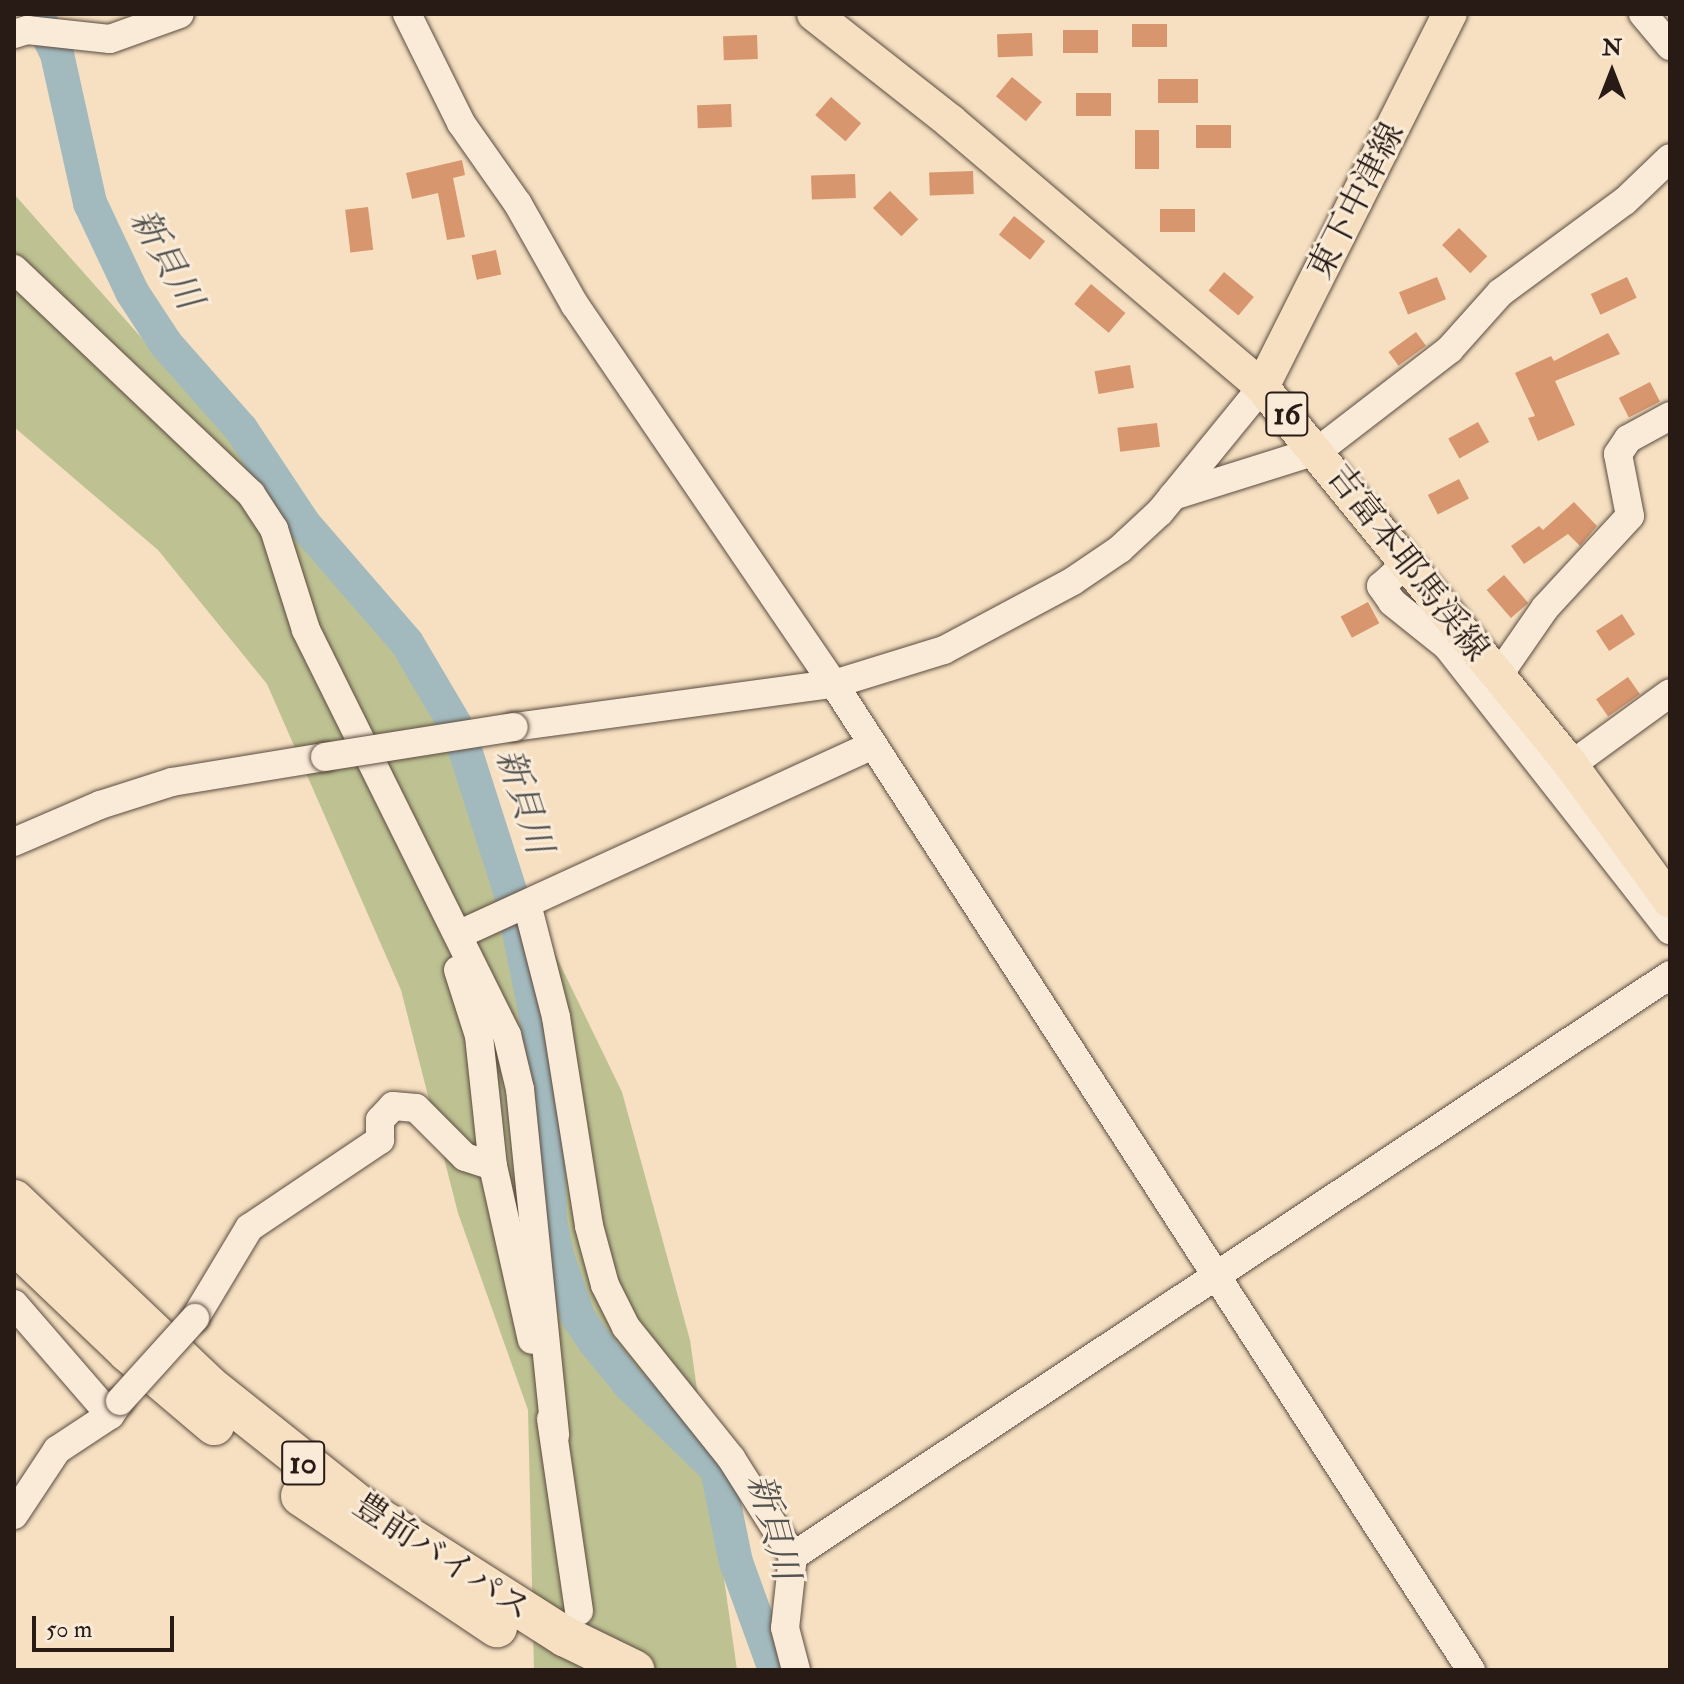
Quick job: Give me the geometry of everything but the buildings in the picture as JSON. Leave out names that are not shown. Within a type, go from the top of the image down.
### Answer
[{"type":"highway","name":"豊前バイパス","points":[[14,1200],[209,1386],[360,1506],[566,1637],[634,1670]]},
{"type":"highway","name":"豊前バイパス","points":[[14,1243],[128,1352],[300,1495],[448,1599],[574,1670]]},
{"type":"main road","name":"吉富本耶馬渓線","points":[[814,14],[951,122],[1262,387],[1319,450],[1408,562],[1455,639],[1498,676],[1571,765],[1670,901]]},
{"type":"main road","name":"東下中津線","points":[[1262,387],[1450,14]]},
{"type":"street","points":[[21,32],[71,33],[110,39],[180,14]]},
{"type":"street","points":[[407,14],[461,123],[518,204],[575,305],[834,684],[1219,1275],[1471,1670]]},
{"type":"street","points":[[1643,14],[1670,46]]},
{"type":"street","points":[[1173,496],[1319,450],[1450,349],[1500,293],[1625,201],[1670,158]]},
{"type":"street","points":[[14,269],[251,494],[274,529],[306,630],[460,934],[507,1035],[520,1089],[555,1435],[579,1611]]},
{"type":"street","points":[[14,842],[172,782],[514,727],[834,684],[944,650],[1073,581],[1120,549],[1173,496],[1262,387]]},
{"type":"street","points":[[1498,676],[1545,608],[1630,516],[1618,454],[1628,439],[1670,416]]},
{"type":"street","points":[[1455,639],[1670,930]]},
{"type":"street","points":[[1571,765],[1670,693]]},
{"type":"street","points":[[460,934],[872,745]]},
{"type":"street","points":[[527,904],[556,1017],[589,1226],[605,1285],[626,1327],[731,1458],[793,1556],[785,1628],[796,1670]]},
{"type":"street","points":[[460,934],[457,967],[479,1036],[493,1166],[555,1435]]},
{"type":"street","points":[[793,1556],[1670,975]]},
{"type":"street","points":[[14,1515],[57,1450],[115,1408],[195,1318],[249,1228],[380,1140],[380,1120],[393,1106],[416,1108],[465,1157],[493,1166]]},
{"type":"street","points":[[14,1304],[115,1408]]},
{"type":"green space","points":[[14,194],[326,546],[462,762],[622,1092],[690,1340],[737,1670],[534,1670],[528,1410],[458,1213],[401,990],[267,684],[158,550],[14,427]]},
{"type":"waterway","name":"新貝川","points":[[37,14],[57,54],[90,203],[132,292],[166,344],[241,429],[304,524],[407,643],[459,731],[512,897],[543,1051],[550,1220],[557,1256],[578,1317],[595,1342],[630,1385],[717,1469],[736,1562],[775,1670]]}]
